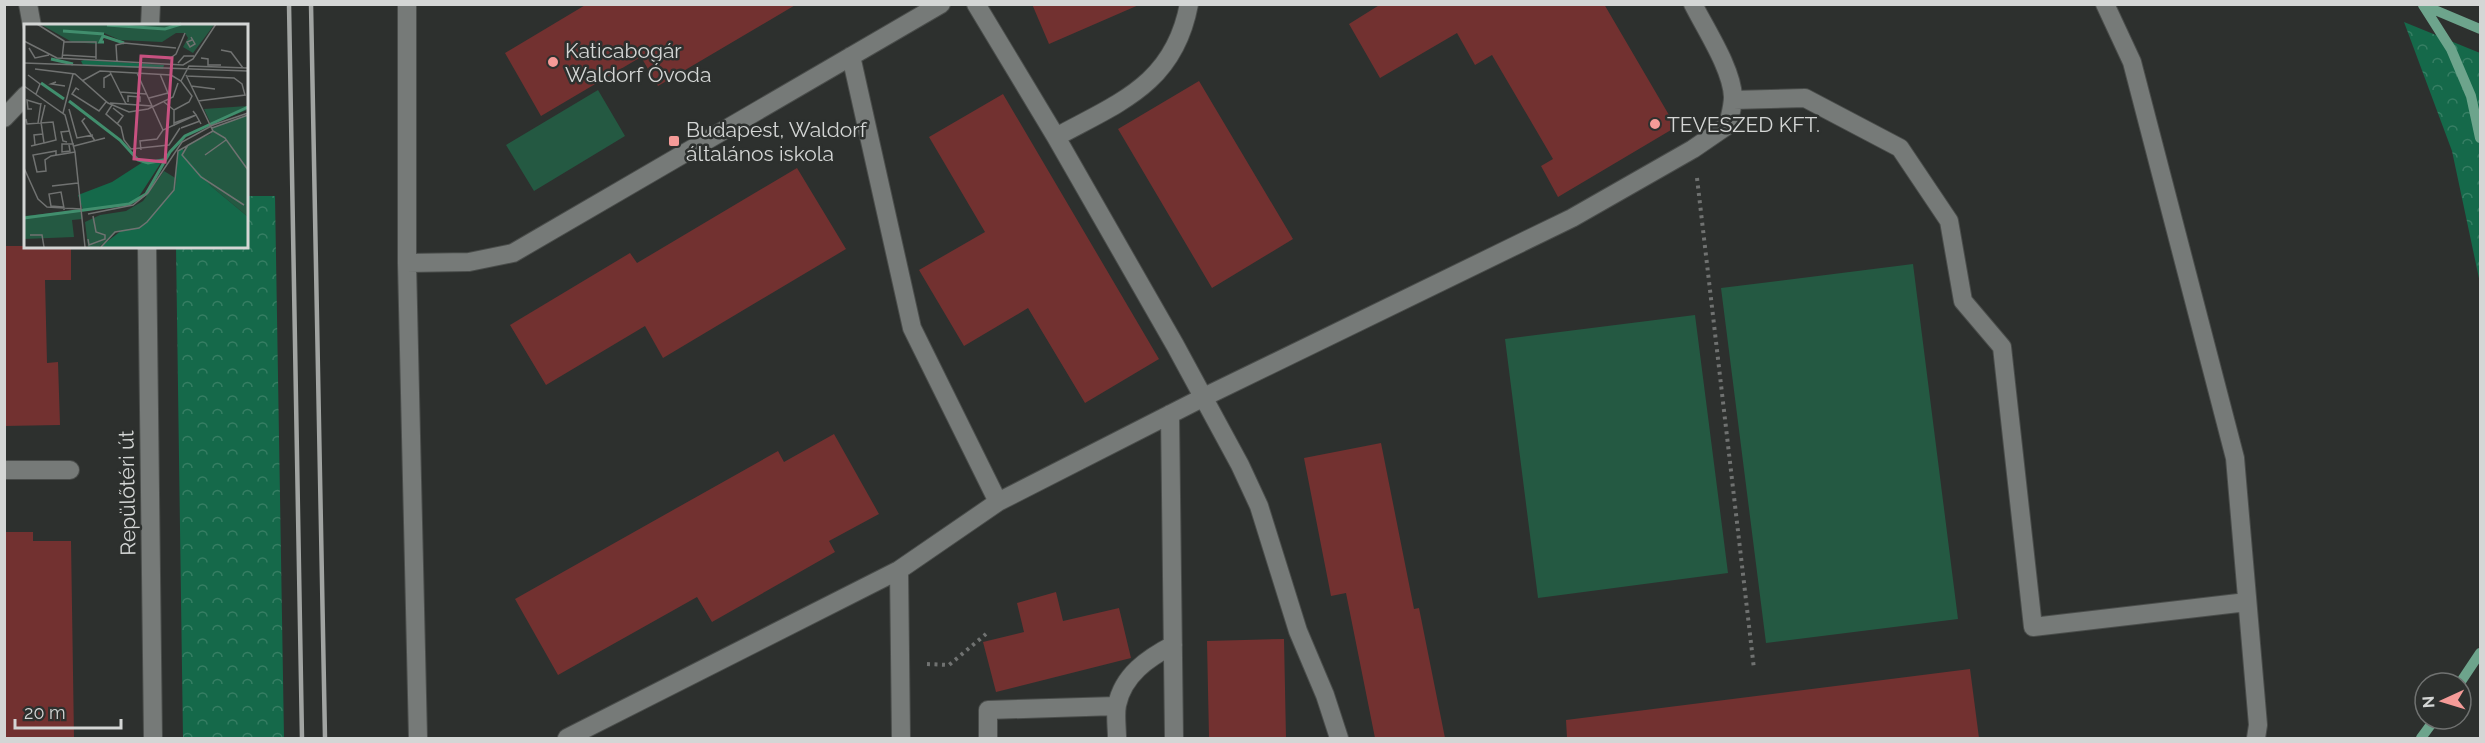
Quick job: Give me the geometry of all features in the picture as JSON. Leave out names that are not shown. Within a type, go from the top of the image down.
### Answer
[{"type":"street","points":[[28,4],[32,24]]},
{"type":"street","points":[[150,24],[151,4]]},
{"type":"street","points":[[407,4],[407,263],[418,738]]},
{"type":"street","points":[[407,263],[469,262],[513,253],[940,4]]},
{"type":"street","points":[[976,4],[1056,137],[1204,397],[1259,506],[1298,630],[1325,695],[1339,738]]},
{"type":"street","points":[[1056,137],[1141,90],[1161,70],[1177,46],[1190,4]]},
{"type":"street","points":[[567,738],[899,570],[998,502],[1204,397],[1572,218],[1693,149],[1728,125],[1733,100],[1732,87],[1725,69],[1693,4]]},
{"type":"street","points":[[2105,4],[2132,62],[2235,458],[2258,724],[2256,738]]},
{"type":"street","points":[[851,56],[912,328],[998,502]]},
{"type":"street","points":[[4,118],[24,97]]},
{"type":"street","points":[[1733,100],[1805,98],[1900,148],[1950,221],[1963,301],[2002,347],[2033,627],[2247,602]]},
{"type":"street","name":"Repülőtéri út","points":[[147,248],[153,738]]},
{"type":"street","points":[[1170,414],[1174,738]]},
{"type":"street","points":[[4,470],[70,470]]},
{"type":"street","points":[[899,570],[901,738]]},
{"type":"street","points":[[1117,738],[1116,706],[1124,684],[1153,655],[1173,645]]},
{"type":"street","points":[[988,738],[988,710],[1116,706]]},
{"type":"path","points":[[1693,149],[1754,669]]},
{"type":"path","points":[[900,664],[949,665],[986,634]]},
{"type":"green space","points":[[2404,22],[2480,53],[2480,283],[2452,151]]},
{"type":"green space","points":[[598,90],[625,136],[534,191],[506,145]]},
{"type":"green space","points":[[248,196],[275,196],[284,738],[183,738],[176,248],[248,248]]},
{"type":"green space","points":[[1913,264],[1958,619],[1766,643],[1721,288]]},
{"type":"green space","points":[[1695,315],[1728,573],[1538,598],[1505,339]]},
{"type":"building","points":[[587,4],[797,4],[658,86],[641,57],[541,116],[505,53]]},
{"type":"building","points":[[1032,4],[1141,4],[1049,44]]},
{"type":"building","points":[[1381,4],[1604,4],[1676,127],[1558,197],[1541,166],[1553,159],[1492,55],[1475,65],[1457,33],[1380,78],[1349,24]]},
{"type":"building","points":[[1199,81],[1293,239],[1212,288],[1118,129]]},
{"type":"building","points":[[1003,94],[1159,359],[1085,403],[1028,308],[964,346],[919,270],[985,232],[929,137]]},
{"type":"building","points":[[797,168],[846,249],[663,358],[645,326],[546,385],[510,325],[630,253],[637,263]]},
{"type":"building","points":[[4,246],[71,248],[71,280],[45,280],[47,363],[58,362],[60,425],[4,426]]},
{"type":"building","points":[[834,434],[879,514],[829,541],[835,552],[712,622],[697,597],[558,675],[515,599],[778,451],[784,462]]},
{"type":"building","points":[[1381,443],[1414,609],[1419,608],[1445,738],[1375,738],[1346,593],[1331,596],[1304,458]]},
{"type":"building","points":[[4,532],[33,532],[33,541],[71,541],[74,738],[4,738]]},
{"type":"building","points":[[1056,592],[1063,621],[1119,608],[1131,658],[996,692],[983,642],[1024,632],[1017,603]]},
{"type":"building","points":[[1284,639],[1286,738],[1209,738],[1207,641]]},
{"type":"building","points":[[1970,669],[1979,738],[1567,738],[1566,720]]},
{"type":"waterway","points":[[2423,5],[2451,49],[2471,96],[2480,138]]},
{"type":"waterway","points":[[2423,5],[2480,29]]},
{"type":"waterway","points":[[2468,671],[2480,653]]},
{"type":"waterway","points":[[2421,738],[2426,731]]},
{"type":"railway","points":[[289,4],[302,738]]},
{"type":"railway","points":[[311,4],[325,738]]},
{"type":"place","name":"Katicabogár Waldorf Óvoda","points":[[553,62]]},
{"type":"place","name":"TEVESZED KFT.","points":[[1655,124]]},
{"type":"place","name":"Budapest, Waldorf általános iskola","points":[[674,141]]}]
